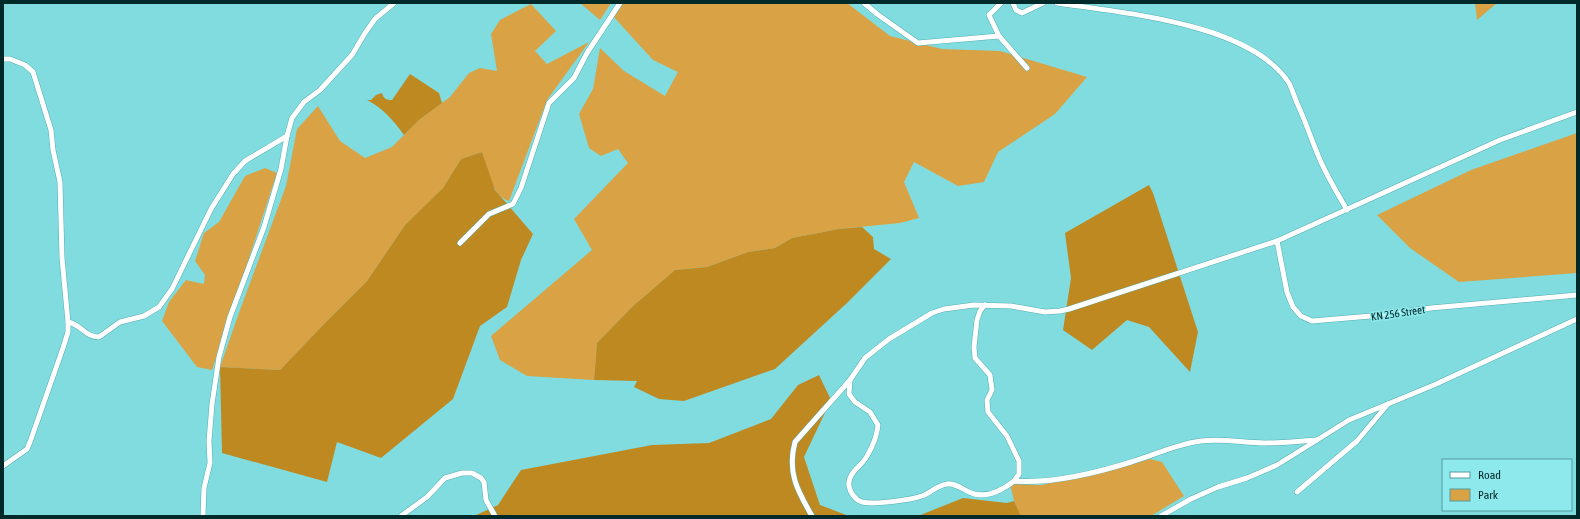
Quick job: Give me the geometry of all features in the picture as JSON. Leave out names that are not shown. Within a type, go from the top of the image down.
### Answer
[{"type":"street","points":[[203,516],[204,488],[210,463],[209,441],[212,404],[219,357],[230,317],[264,227],[281,169],[292,118],[304,102],[320,90],[348,60],[375,19],[394,3]]},
{"type":"street","points":[[460,243],[489,214],[513,204],[521,188],[549,103],[574,78],[587,53],[620,3]]},
{"type":"street","points":[[864,3],[918,43],[999,36]]},
{"type":"street","points":[[1001,3],[989,15],[999,36],[1027,68]]},
{"type":"street","points":[[1013,3],[1016,10],[1022,13],[1043,3]]},
{"type":"street","points":[[1057,3],[1160,19],[1213,32],[1239,44],[1263,58],[1277,68],[1289,84],[1321,162],[1347,210]]},
{"type":"street","points":[[3,59],[10,59],[25,65],[33,72],[51,130],[53,150],[60,182],[62,258],[68,322],[68,332],[63,348],[27,449],[3,466]]},
{"type":"street","points":[[812,516],[803,501],[793,476],[791,455],[794,442],[850,380],[865,358],[889,339],[932,313],[957,307],[985,305],[1011,306],[1045,312],[1060,311],[1277,241],[1500,140],[1577,112]]},
{"type":"street","points":[[68,322],[78,325],[89,336],[99,337],[120,322],[152,313],[159,307],[172,288],[211,209],[233,174],[245,162],[287,136]]},
{"type":"street","name":"KN 256 Street","points":[[1277,241],[1287,292],[1292,307],[1301,316],[1312,321],[1371,316],[1431,308],[1577,295]]},
{"type":"street","points":[[850,380],[849,394],[855,402],[870,412],[878,424],[874,445],[867,458],[849,477],[849,486],[852,495],[861,502],[902,500],[923,496],[945,484],[953,484],[974,494],[988,495],[1003,490],[1014,482],[1019,474],[1019,462],[1007,436],[988,412],[987,400],[992,390],[990,375],[975,358],[974,347],[977,320],[980,311],[985,305]]},
{"type":"street","points":[[1161,516],[1191,499],[1218,487],[1247,478],[1277,466],[1349,420],[1434,385],[1577,319]]},
{"type":"street","points":[[1297,492],[1357,440],[1390,402]]},
{"type":"street","points":[[1014,482],[1054,480],[1130,462],[1176,446],[1202,441],[1246,441],[1264,443],[1317,440]]},
{"type":"street","points":[[401,516],[428,497],[446,478],[462,473],[472,473],[481,478],[484,482],[486,500],[495,516]]},
{"type":"green space","points":[[580,3],[611,3],[600,20]]},
{"type":"green space","points":[[624,3],[847,3],[890,36],[942,49],[1000,51],[1087,77],[1055,114],[998,152],[984,182],[958,186],[914,162],[904,182],[919,218],[900,223],[839,229],[792,238],[775,248],[748,252],[707,267],[675,270],[633,306],[597,343],[594,380],[527,376],[500,360],[491,336],[592,250],[574,219],[628,163],[618,149],[601,156],[589,148],[579,114],[593,89],[600,48],[624,71],[665,96],[678,72],[653,60],[612,15]]},
{"type":"green space","points":[[1475,3],[1497,3],[1477,20]]},
{"type":"green space","points":[[531,4],[556,31],[535,51],[547,64],[589,42],[547,100],[509,201],[503,198],[494,187],[482,152],[461,159],[443,188],[405,225],[367,281],[280,370],[220,367],[286,186],[297,129],[318,106],[340,141],[365,158],[392,147],[419,120],[450,97],[469,73],[480,68],[497,71],[491,34],[500,20]]},
{"type":"green space","points":[[1577,133],[1577,273],[1459,282],[1410,248],[1377,215],[1471,170]]},
{"type":"green space","points":[[265,168],[277,173],[212,370],[197,367],[162,321],[169,302],[186,280],[204,284],[205,275],[195,261],[204,233],[219,222],[245,176]]},
{"type":"green space","points":[[1150,459],[1162,462],[1184,496],[1151,516],[1021,516],[1014,501],[1010,484],[1042,485]]},
{"type":"shaded area","points":[[410,74],[439,93],[442,103],[419,120],[404,135],[387,115],[367,100],[371,100],[376,95],[382,93],[386,99],[392,100]]},
{"type":"shaded area","points":[[482,152],[495,190],[533,234],[521,260],[507,307],[480,326],[453,399],[381,458],[337,442],[327,482],[222,453],[220,367],[280,370],[367,281],[405,225],[443,188],[461,159]]},
{"type":"shaded area","points":[[1149,185],[1153,193],[1198,332],[1190,372],[1149,327],[1127,320],[1092,350],[1063,330],[1071,278],[1065,233]]},
{"type":"shaded area","points":[[862,227],[873,237],[874,249],[891,259],[847,303],[775,369],[684,401],[659,399],[634,387],[637,381],[594,380],[597,343],[633,306],[675,270],[707,267],[748,252],[775,248],[792,238],[839,229]]},
{"type":"shaded area","points":[[819,375],[831,400],[804,457],[820,505],[849,516],[474,516],[498,505],[521,470],[652,445],[709,443],[771,419],[798,385]]},
{"type":"shaded area","points":[[963,498],[1007,503],[1014,501],[1021,516],[918,516]]}]
